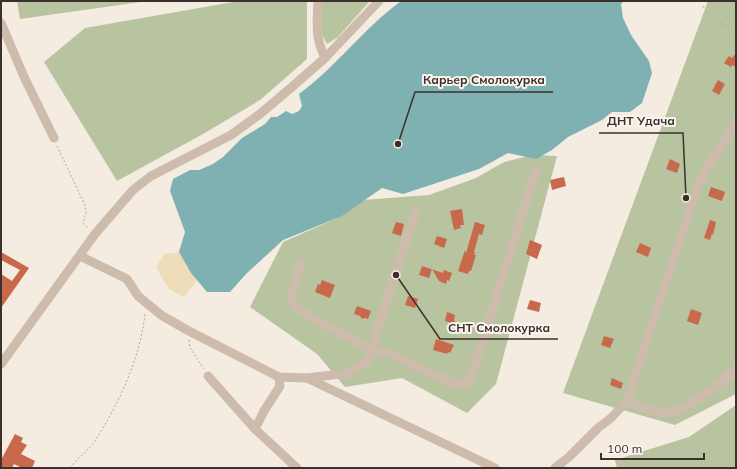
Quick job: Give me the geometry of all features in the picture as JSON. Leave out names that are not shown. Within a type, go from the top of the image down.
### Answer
[{"type":"street","points":[[318,1],[317,32],[319,45],[325,58]]},
{"type":"street","points":[[1,364],[95,234],[133,190],[150,176],[231,135],[265,109],[325,58],[379,1]]},
{"type":"street","points":[[1,24],[25,79],[54,138]]},
{"type":"street","points":[[555,468],[611,418],[627,401],[696,191],[709,164],[736,122]]},
{"type":"street","points":[[300,264],[293,288],[292,301],[296,307],[314,319],[372,350],[391,354],[436,376],[457,384],[466,384],[472,375],[536,170]]},
{"type":"street","points":[[80,256],[127,279],[138,296],[161,315],[279,377],[307,378],[349,373],[366,362],[372,350],[376,333],[416,210]]},
{"type":"street","points":[[627,401],[668,413],[678,411],[719,384],[736,368]]},
{"type":"street","points":[[208,376],[255,429],[297,468]]},
{"type":"street","points":[[255,429],[264,411],[280,386],[279,377]]},
{"type":"street","points":[[307,378],[495,468]]},
{"type":"path","points":[[703,6],[709,16],[718,22],[736,29]]},
{"type":"path","points":[[54,138],[85,205],[86,213],[83,223],[95,234]]},
{"type":"path","points":[[70,468],[94,442],[118,400],[136,359],[145,316],[146,303]]},
{"type":"path","points":[[187,330],[190,348],[208,376]]},
{"type":"green space","points":[[17,1],[148,1],[20,19]]},
{"type":"green space","points":[[239,1],[307,1],[307,59],[260,100],[203,134],[117,181],[44,62],[85,28]]},
{"type":"green space","points":[[321,1],[370,1],[338,37],[327,44],[318,27]]},
{"type":"green space","points":[[708,1],[736,2],[736,394],[675,425],[563,393]]},
{"type":"green space","points":[[533,155],[557,156],[496,384],[467,413],[402,378],[345,387],[317,354],[250,307],[283,242],[335,219],[363,200],[429,195],[476,178],[504,162]]},
{"type":"green space","points":[[736,405],[736,468],[617,468],[615,460],[689,437]]},
{"type":"sand","points":[[179,252],[197,281],[184,297],[169,289],[156,267],[165,254]]},
{"type":"water","points":[[401,1],[624,1],[621,4],[623,18],[631,35],[649,61],[652,73],[642,103],[630,112],[612,112],[602,120],[568,137],[552,150],[536,159],[508,153],[479,169],[403,194],[382,188],[342,216],[283,240],[246,274],[230,292],[207,292],[191,273],[179,252],[185,232],[170,191],[173,179],[190,170],[199,170],[213,164],[223,157],[242,138],[265,124],[271,117],[277,117],[286,111],[292,114],[299,111],[302,106],[299,94],[325,72],[375,23]]},
{"type":"building","points":[[736,53],[736,67],[732,65],[731,67],[724,63],[729,56],[732,58]]},
{"type":"building","points":[[718,80],[725,84],[719,95],[712,91]]},
{"type":"building","points":[[670,159],[680,164],[677,173],[666,169]]},
{"type":"building","points":[[564,177],[566,186],[552,190],[550,180]]},
{"type":"building","points":[[711,187],[725,192],[722,201],[708,196]]},
{"type":"building","points":[[462,209],[464,225],[460,225],[461,228],[454,230],[450,211]]},
{"type":"building","points":[[710,220],[716,222],[713,235],[712,234],[710,240],[704,238]]},
{"type":"building","points":[[396,222],[404,224],[401,236],[392,233]]},
{"type":"building","points":[[475,222],[485,225],[482,235],[479,234],[474,252],[474,255],[476,255],[471,271],[469,271],[468,274],[458,271],[465,250],[466,254]]},
{"type":"building","points":[[437,236],[447,239],[444,248],[434,244]]},
{"type":"building","points":[[530,240],[542,245],[537,259],[526,254]]},
{"type":"building","points":[[640,243],[651,248],[648,257],[636,252]]},
{"type":"building","points":[[1,252],[29,268],[1,308],[1,274],[12,281],[20,270],[1,260]]},
{"type":"building","points":[[422,266],[432,269],[429,278],[419,275]]},
{"type":"building","points":[[432,269],[443,273],[444,270],[452,273],[449,281],[447,280],[446,284],[439,281]]},
{"type":"building","points":[[322,280],[335,285],[330,298],[315,292],[318,284],[320,285]]},
{"type":"building","points":[[408,296],[418,299],[415,308],[405,305]]},
{"type":"building","points":[[530,300],[541,303],[539,312],[527,309]]},
{"type":"building","points":[[357,306],[371,311],[368,319],[362,319],[360,316],[354,314]]},
{"type":"building","points":[[691,309],[702,313],[698,325],[687,321]]},
{"type":"building","points":[[447,312],[455,315],[454,320],[457,325],[445,321]]},
{"type":"building","points":[[604,336],[614,339],[610,348],[601,345]]},
{"type":"building","points":[[436,339],[454,345],[450,353],[448,352],[447,354],[433,350]]},
{"type":"building","points":[[612,378],[623,383],[621,389],[610,385]]},
{"type":"building","points":[[15,434],[23,438],[21,442],[27,445],[21,454],[35,461],[32,468],[22,468],[14,464],[12,468],[1,468],[2,458]]},
{"type":"place","name":"Карьер Смолокурка","points":[[398,144]]},
{"type":"place","name":"ДНТ Удача","points":[[686,198]]},
{"type":"place","name":"СНТ Смолокурка","points":[[396,275]]}]
